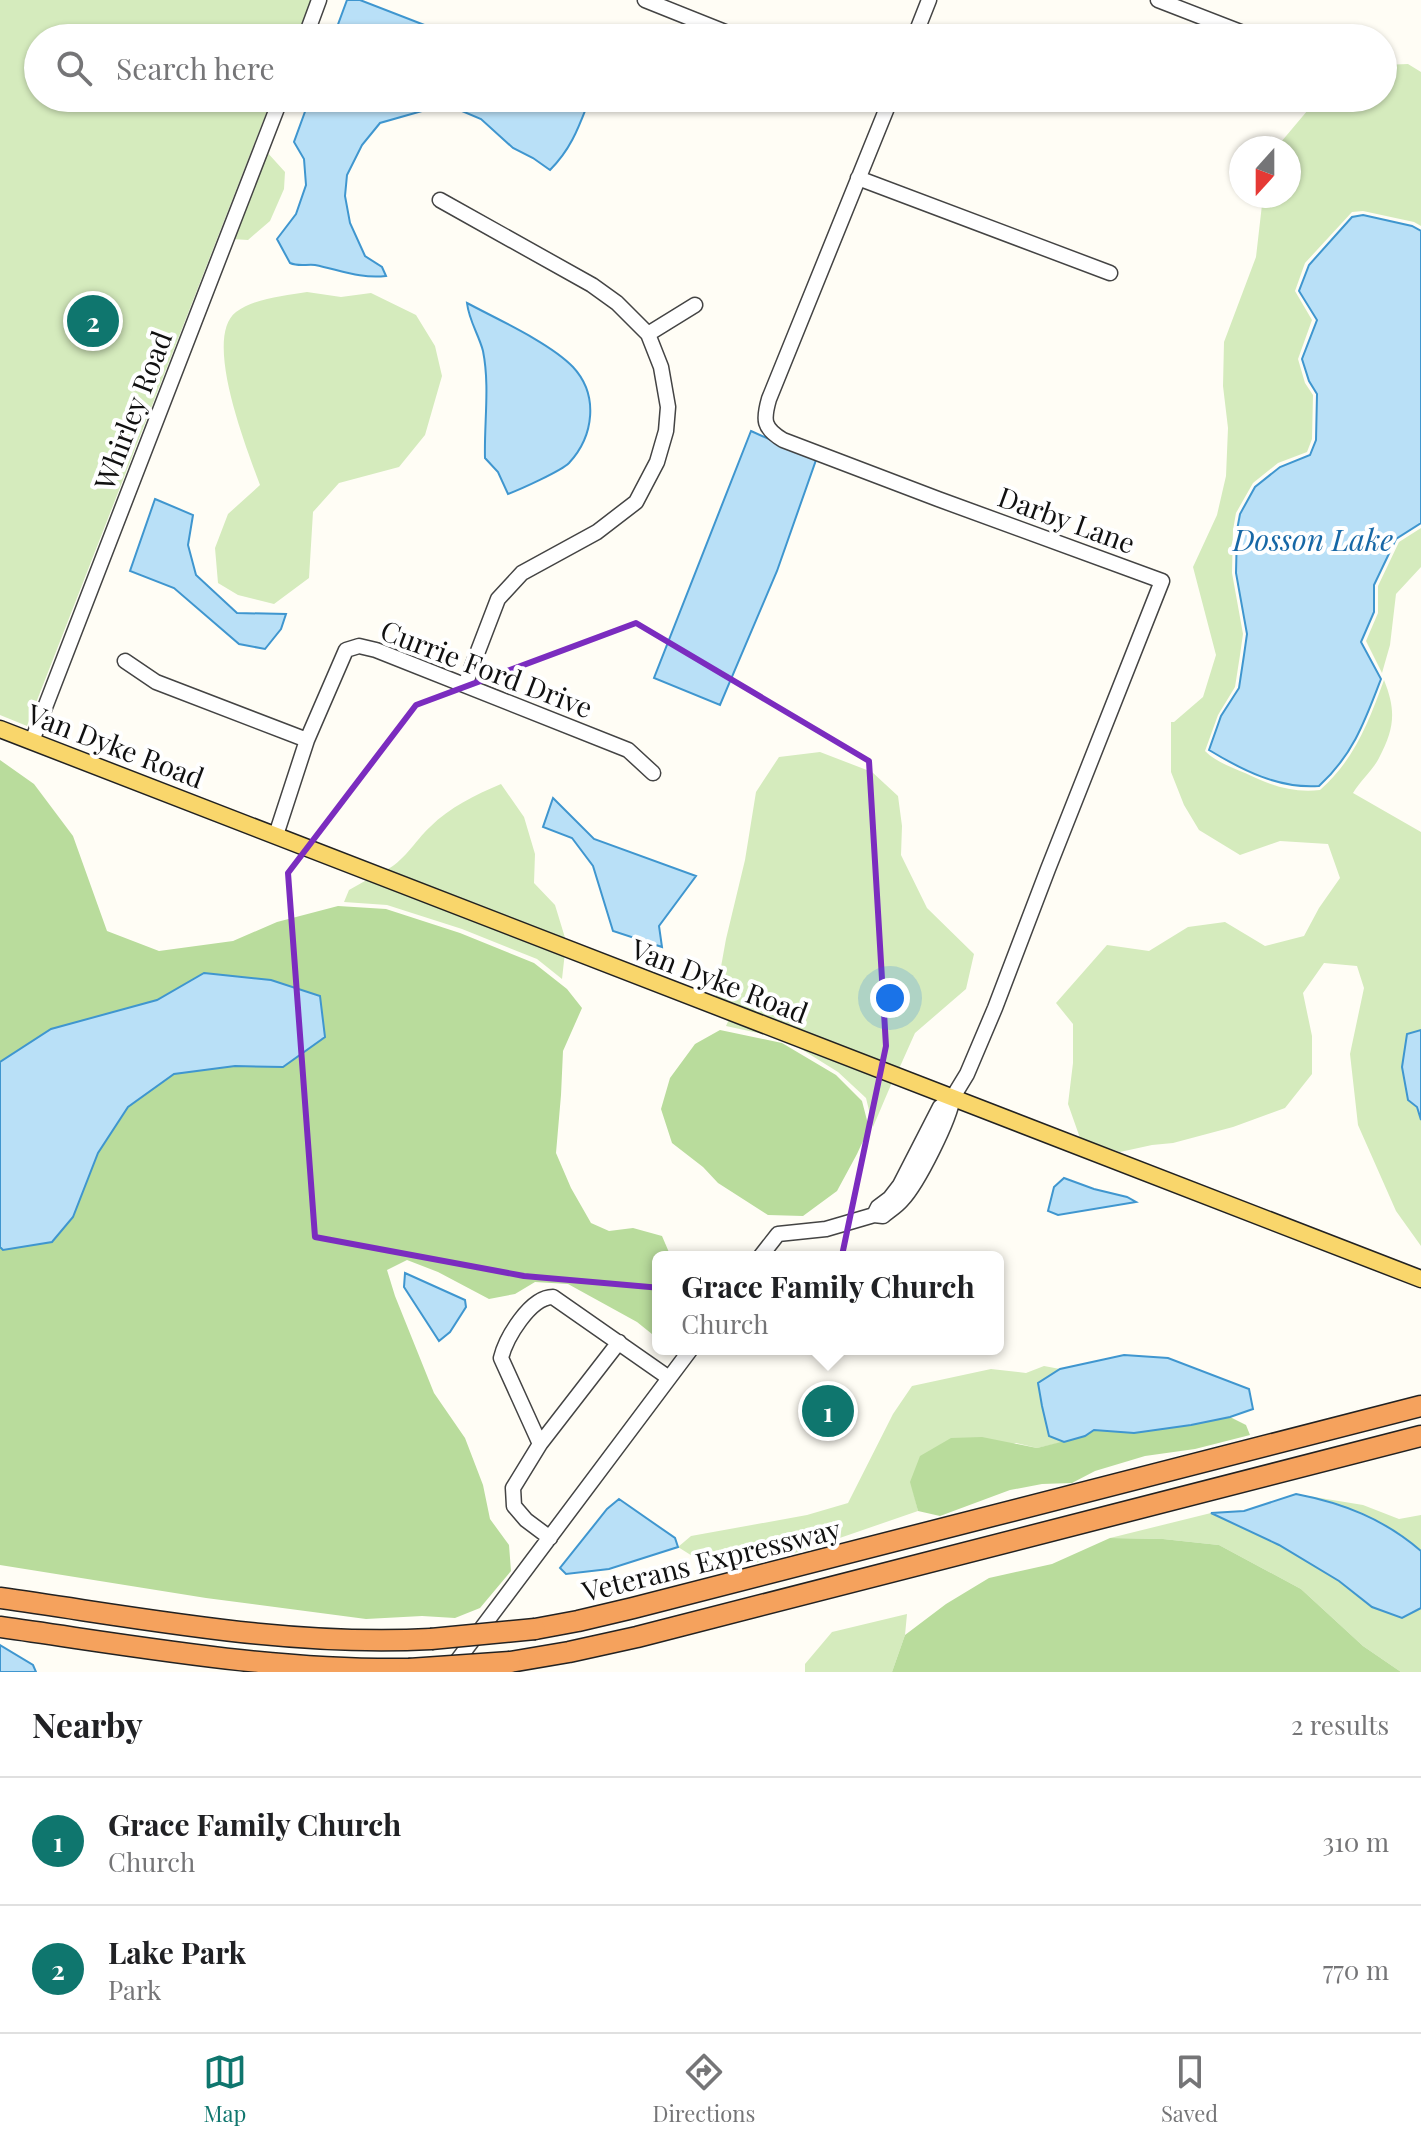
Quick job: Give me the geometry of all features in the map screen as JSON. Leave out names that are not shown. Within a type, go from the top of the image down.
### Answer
[{"type":"highway","name":"Veterans Expressway","points":[[0,1598],[280,1636],[354,1640],[431,1639],[535,1629],[633,1608],[1421,1406]]},
{"type":"highway","name":"Veterans Expressway","points":[[0,1627],[264,1664],[409,1669],[510,1662],[637,1637],[1421,1436]]},
{"type":"main road","name":"Van Dyke Road","points":[[0,729],[1421,1279]]},
{"type":"street","points":[[310,24],[319,0]]},
{"type":"street","points":[[645,0],[705,24]]},
{"type":"street","points":[[920,24],[929,0]]},
{"type":"street","points":[[1158,0],[1220,24]]},
{"type":"street","name":"Whirley Road","points":[[32,741],[276,112]]},
{"type":"street","name":"Darby Lane","points":[[885,112],[769,399],[766,424],[783,440],[1162,581],[995,1008],[967,1074],[953,1097]]},
{"type":"street","points":[[858,178],[1110,273]]},
{"type":"street","points":[[440,200],[592,285],[617,303],[648,334],[661,367],[668,407],[666,431],[657,462],[636,502],[597,532],[522,573],[498,599],[465,685]]},
{"type":"street","points":[[648,334],[695,305]]},
{"type":"street","name":"Currie Ford Drive","points":[[276,835],[307,740],[346,650],[359,646],[628,750],[653,773]]},
{"type":"street","points":[[125,661],[156,682],[307,740]]},
{"type":"street","points":[[765,1251],[778,1234],[826,1229],[874,1215],[900,1185],[940,1107],[953,1097]]},
{"type":"street","points":[[540,1444],[501,1358],[505,1343],[534,1303],[544,1297],[553,1297],[669,1378]]},
{"type":"street","points":[[550,1538],[526,1520],[514,1506],[513,1488],[540,1444],[619,1342]]},
{"type":"street","points":[[449,1672],[686,1355]]},
{"type":"highlighted area","points":[[636,623],[869,761],[886,1046],[832,1303],[524,1276],[315,1237],[288,873],[416,705]]},
{"type":"green space","points":[[0,0],[311,0],[302,24],[24,24],[24,112],[267,112],[27,726],[0,715]]},
{"type":"green space","points":[[1397,64],[1408,64],[1421,72],[1421,226],[1363,211],[1352,212],[1305,263],[1295,291],[1312,320],[1298,359],[1305,383],[1313,395],[1312,439],[1307,452],[1278,463],[1253,483],[1236,513],[1232,573],[1243,634],[1235,687],[1218,715],[1205,751],[1224,764],[1272,784],[1290,789],[1320,790],[1351,753],[1366,726],[1384,680],[1391,701],[1391,728],[1376,762],[1353,793],[1421,832],[1421,1030],[1402,1067],[1408,1100],[1417,1107],[1421,1120],[1421,1246],[1396,1211],[1358,1125],[1350,1054],[1364,988],[1357,966],[1324,963],[1303,993],[1312,1036],[1312,1074],[1285,1108],[1233,1127],[1173,1143],[1120,1152],[1080,1138],[1068,1104],[1073,1063],[1073,1024],[1056,1003],[1107,945],[1149,951],[1188,927],[1225,922],[1265,946],[1304,936],[1340,878],[1328,844],[1280,841],[1240,855],[1199,830],[1184,805],[1171,772],[1171,722],[1203,697],[1216,655],[1193,567],[1217,515],[1226,476],[1228,428],[1223,386],[1224,342],[1256,257],[1262,208],[1301,208],[1301,136],[1286,136],[1306,112],[1397,112]]},
{"type":"green space","points":[[266,151],[285,172],[284,189],[270,221],[248,240],[232,239]]},
{"type":"green space","points":[[307,292],[341,297],[371,293],[416,315],[435,346],[442,376],[425,435],[399,467],[339,483],[313,512],[309,578],[274,604],[238,595],[218,583],[215,548],[228,514],[260,485],[231,396],[224,345],[227,326],[236,312],[261,301]]},
{"type":"green space","points":[[1421,528],[1421,567],[1396,594],[1390,645],[1382,673],[1366,641],[1378,613],[1378,586],[1399,542]]},
{"type":"green space","points":[[820,752],[872,772],[898,796],[902,826],[901,855],[927,908],[974,954],[966,989],[915,1033],[898,1071],[715,1000],[756,792],[779,757]]},
{"type":"green space","points":[[0,760],[34,784],[73,836],[107,931],[159,951],[233,941],[277,922],[338,906],[386,909],[460,933],[534,963],[567,989],[582,1008],[563,1051],[556,1153],[591,1223],[609,1231],[633,1228],[662,1236],[668,1251],[652,1251],[652,1334],[637,1322],[568,1284],[535,1282],[515,1294],[489,1299],[438,1272],[407,1260],[387,1270],[434,1393],[465,1438],[483,1485],[490,1519],[509,1545],[511,1571],[480,1608],[455,1618],[366,1619],[206,1598],[0,1565]]},
{"type":"green space","points":[[501,784],[524,817],[535,854],[534,883],[555,905],[566,941],[384,871],[446,813]]},
{"type":"green space","points":[[372,877],[565,952],[562,979],[537,959],[462,929],[387,905],[344,902],[349,890]]},
{"type":"green space","points":[[730,1017],[893,1080],[873,1127],[866,1098],[838,1072],[785,1039],[726,1026]]},
{"type":"green space","points":[[720,1030],[782,1043],[836,1075],[862,1101],[869,1128],[857,1154],[837,1191],[803,1216],[768,1215],[718,1183],[672,1143],[661,1109],[670,1078],[695,1044]]},
{"type":"green space","points":[[1044,1366],[1060,1369],[1038,1383],[1049,1436],[1064,1442],[1037,1448],[1016,1443],[911,1482],[918,1511],[802,1551],[747,1565],[705,1564],[678,1547],[691,1536],[807,1515],[848,1503],[893,1414],[912,1386],[991,1369],[1026,1373]]},
{"type":"green space","points":[[1230,1417],[1246,1425],[1250,1435],[1195,1449],[1145,1456],[1095,1471],[1072,1483],[1010,1490],[940,1516],[918,1511],[910,1482],[920,1456],[951,1438],[982,1437],[1037,1448],[1085,1436],[1094,1430],[1134,1433]]},
{"type":"green space","points":[[1296,1494],[1363,1505],[1399,1519],[1421,1515],[1421,1672],[1401,1672],[1363,1646],[1301,1589],[1219,1545],[1110,1538],[1211,1513],[1244,1511]]},
{"type":"green space","points":[[1110,1538],[1219,1545],[1301,1589],[1363,1646],[1401,1672],[892,1672],[905,1635],[946,1604],[989,1578],[1052,1564]]},
{"type":"green space","points":[[907,1614],[905,1635],[892,1672],[805,1672],[805,1664],[832,1632]]},
{"type":"water","points":[[347,0],[360,0],[422,24],[338,24]]},
{"type":"water","points":[[305,112],[418,112],[380,123],[362,145],[347,175],[345,196],[350,223],[365,256],[382,267],[386,276],[359,275],[290,263],[277,239],[296,214],[306,185],[304,159],[294,142]]},
{"type":"water","points":[[464,112],[584,112],[569,145],[550,170],[513,148],[481,119]]},
{"type":"water","name":"Dosson Lake","points":[[1363,215],[1412,226],[1421,231],[1421,523],[1396,539],[1374,585],[1374,612],[1361,642],[1381,679],[1357,737],[1341,762],[1319,786],[1304,786],[1275,781],[1248,771],[1209,750],[1221,716],[1239,688],[1247,634],[1236,573],[1240,514],[1255,487],[1280,467],[1310,455],[1316,440],[1317,394],[1302,359],[1317,320],[1299,291],[1309,265],[1352,217]]},
{"type":"water","points":[[467,303],[523,332],[563,358],[581,378],[590,403],[584,441],[569,463],[508,494],[498,472],[485,458],[485,364]]},
{"type":"water","points":[[751,431],[816,460],[777,571],[720,705],[654,678]]},
{"type":"water","points":[[155,499],[193,515],[188,545],[196,575],[237,613],[286,614],[281,629],[265,649],[239,644],[174,588],[130,571]]},
{"type":"water","points":[[553,798],[594,839],[696,876],[659,926],[662,947],[613,931],[593,866],[572,838],[543,827]]},
{"type":"water","points":[[204,973],[271,980],[320,996],[325,1037],[283,1067],[235,1066],[174,1074],[128,1107],[98,1153],[73,1217],[52,1242],[3,1250],[0,1247],[0,1062],[51,1029],[157,1000]]},
{"type":"water","points":[[1421,1030],[1421,1120],[1417,1107],[1408,1100],[1402,1067],[1407,1034]]},
{"type":"water","points":[[1064,1178],[1136,1202],[1058,1215],[1048,1211],[1054,1187]]},
{"type":"water","points":[[405,1273],[465,1300],[466,1307],[450,1332],[439,1341],[404,1287]]},
{"type":"water","points":[[1124,1355],[1168,1358],[1249,1389],[1253,1409],[1191,1425],[1134,1433],[1094,1430],[1064,1442],[1049,1436],[1038,1383],[1060,1369]]},
{"type":"water","points":[[1296,1494],[1330,1502],[1378,1521],[1421,1551],[1421,1608],[1402,1618],[1372,1607],[1339,1581],[1279,1545],[1211,1513],[1244,1511]]},
{"type":"water","points":[[619,1499],[675,1538],[678,1547],[609,1569],[566,1574],[560,1568],[607,1509]]},
{"type":"water","points":[[0,1645],[33,1665],[36,1672],[0,1672]]},
{"type":"place","name":"Lake Park","points":[[93,321]]},
{"type":"place","name":"Grace Family Church","points":[[828,1411]]}]
